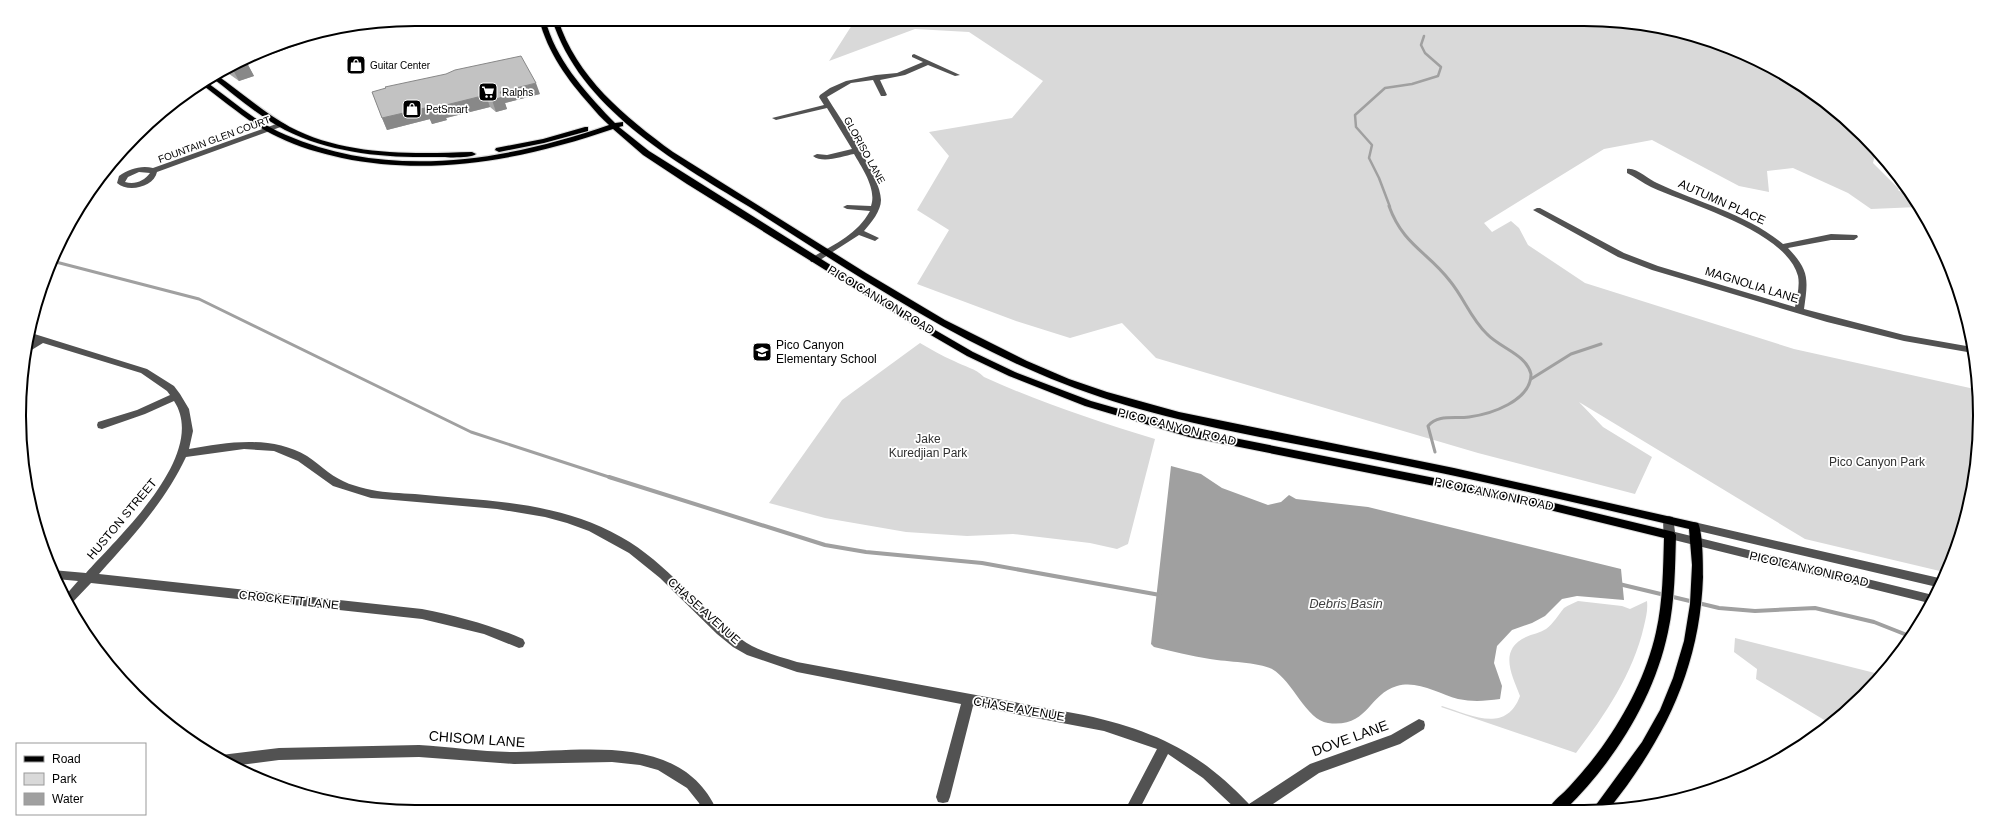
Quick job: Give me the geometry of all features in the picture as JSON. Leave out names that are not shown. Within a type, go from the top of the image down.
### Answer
[{"type":"main road","name":"PICO CANYON ROAD","points":[[544,26],[546,34],[558,58],[575,84],[611,123],[663,165],[920,325],[975,356],[1049,389],[1088,404],[1189,433],[1525,500],[1670,536]]},
{"type":"main road","name":"PICO CANYON ROAD","points":[[557,26],[560,36],[579,69],[625,118],[672,157],[938,320],[998,352],[1066,381],[1107,396],[1211,423],[1555,492],[1694,526]]},
{"type":"main road","points":[[218,80],[282,125],[303,135],[348,148],[384,154],[436,156],[479,154],[508,149],[611,123]]},
{"type":"main road","points":[[209,86],[270,130],[304,145],[334,154],[371,161],[417,164],[444,163],[520,154],[564,143],[625,118]]},
{"type":"main road","points":[[1604,804],[1617,790],[1639,759],[1659,725],[1675,693],[1694,625],[1697,592],[1696,542],[1694,526]]},
{"type":"main road","points":[[1560,805],[1604,755],[1622,728],[1654,662],[1662,633],[1665,613],[1670,536]]},
{"type":"street","points":[[914,56],[957,75]]},
{"type":"street","points":[[883,95],[877,83],[876,77],[900,75],[928,62]]},
{"type":"street","name":"GLORISO LANE","points":[[875,209],[876,194],[855,151],[823,97],[831,90],[851,81],[876,77]]},
{"type":"street","points":[[776,118],[828,106]]},
{"type":"street","name":"FOUNTAIN GLEN COURT","points":[[153,171],[282,125]]},
{"type":"street","points":[[817,156],[827,157],[855,151]]},
{"type":"street","name":"AUTUMN PLACE","points":[[1630,171],[1653,184],[1753,228],[1782,247],[1790,255],[1802,275],[1799,311]]},
{"type":"street","points":[[814,260],[858,232],[875,209],[847,207]]},
{"type":"street","name":"MAGNOLIA LANE","points":[[1536,210],[1642,264],[1799,311],[1904,338],[1967,349]]},
{"type":"street","points":[[858,232],[875,238]]},
{"type":"street","points":[[1782,247],[1831,237],[1854,237]]},
{"type":"street","name":"HUSTON STREET","points":[[34,337],[144,372],[168,386],[177,396],[186,415],[188,427],[182,454],[172,477],[154,504],[71,597]]},
{"type":"street","points":[[32,345],[42,339]]},
{"type":"street","points":[[102,425],[141,412],[177,396]]},
{"type":"street","name":"CHASE AVENUE","points":[[182,454],[230,446],[258,446],[276,448],[303,458],[328,478],[340,484],[372,494],[507,505],[549,512],[595,528],[635,550],[659,570],[738,643],[757,654],[797,667],[1105,726],[1129,732],[1165,746],[1189,760],[1210,775],[1241,805]]},
{"type":"street","points":[[1669,520],[1670,536]]},
{"type":"street","name":"PICO CANYON ROAD","points":[[1694,526],[1936,582]]},
{"type":"street","name":"PICO CANYON ROAD","points":[[1670,536],[1927,598]]},
{"type":"street","name":"CROCKETT LANE","points":[[60,575],[422,614],[477,626],[519,643]]},
{"type":"street","points":[[943,797],[968,700]]},
{"type":"street","name":"DOVE LANE","points":[[1260,805],[1315,768],[1395,740],[1419,725]]},
{"type":"street","points":[[1135,805],[1165,746]]},
{"type":"street","name":"CHISOM LANE","points":[[232,759],[279,754],[419,751],[514,758],[626,757],[662,764],[677,773],[696,789],[704,798],[707,805]]},
{"type":"green space","name":"Pico Canyon Park","points":[[851,26],[1584,26],[1634,29],[1659,33],[1709,47],[1756,66],[1778,78],[1821,106],[1859,140],[1874,157],[1873,163],[1899,189],[1898,190],[1903,193],[1912,207],[1871,209],[1848,193],[1793,168],[1767,171],[1769,192],[1739,186],[1652,140],[1604,149],[1484,223],[1492,232],[1511,221],[1519,228],[1528,245],[1585,283],[1794,349],[1972,388],[1972,441],[1966,491],[1952,541],[1940,571],[1805,539],[1579,402],[1603,427],[1652,457],[1635,494],[1478,453],[1156,358],[1122,323],[1070,338],[1016,321],[917,284],[949,230],[917,210],[949,156],[929,132],[1012,118],[1043,81],[969,32],[915,29],[829,61]]},
{"type":"green space","name":"Jake Kuredjian Park","points":[[920,343],[981,374],[984,377],[1026,395],[1089,418],[1155,439],[1128,544],[1117,549],[1090,543],[1013,534],[967,536],[906,532],[825,518],[769,503],[842,400]]},
{"type":"green space","points":[[1578,601],[1622,606],[1630,609],[1647,601],[1647,607],[1639,644],[1633,661],[1617,693],[1576,753],[1441,707],[1442,706],[1464,714],[1487,719],[1506,715],[1514,708],[1520,696],[1511,672],[1510,656],[1512,649],[1517,642],[1546,629],[1554,622],[1564,608]]},
{"type":"green space","points":[[1735,638],[1875,673],[1859,691],[1826,721],[1756,679],[1757,669],[1734,652]]},
{"type":"water","name":"Debris Basin","points":[[1171,466],[1201,474],[1222,488],[1268,505],[1281,502],[1289,495],[1296,499],[1368,507],[1621,569],[1624,600],[1577,596],[1562,599],[1545,616],[1532,623],[1512,630],[1497,646],[1494,663],[1502,686],[1500,699],[1479,701],[1463,700],[1421,686],[1397,686],[1387,690],[1379,696],[1367,710],[1352,721],[1328,723],[1313,715],[1287,682],[1272,669],[1251,664],[1196,656],[1154,647],[1151,644]]},
{"type":"building","points":[[521,56],[536,83],[500,92],[503,97],[492,100],[486,95],[442,106],[443,109],[427,113],[425,108],[382,118],[372,92],[386,88],[385,87],[446,74],[455,70]]},
{"type":"waterway","points":[[1390,207],[1379,178],[1369,158],[1372,145],[1356,127],[1355,115],[1385,88],[1412,84],[1438,76],[1441,67],[1425,53],[1421,45],[1424,36]]},
{"type":"waterway","points":[[1389,206],[1401,230],[1416,247],[1442,271],[1481,328],[1492,339],[1524,361],[1531,374],[1529,383],[1524,392],[1517,399],[1498,409],[1469,417],[1442,418],[1432,422],[1428,426],[1435,452]]},
{"type":"waterway","points":[[58,262],[199,299],[471,432],[612,478]]},
{"type":"waterway","points":[[1531,379],[1571,354],[1601,344]]},
{"type":"waterway","points":[[609,477],[825,545],[866,552],[982,563],[1160,595]]},
{"type":"waterway","points":[[1619,584],[1719,608],[1755,611],[1815,608],[1874,622],[1905,634]]},
{"type":"place","name":"Guitar Center","points":[[356,65]]},
{"type":"place","name":"Ralphs","points":[[488,92]]},
{"type":"place","name":"PetSmart","points":[[412,109]]},
{"type":"place","name":"Pico Canyon Elementary School","points":[[762,352]]}]
